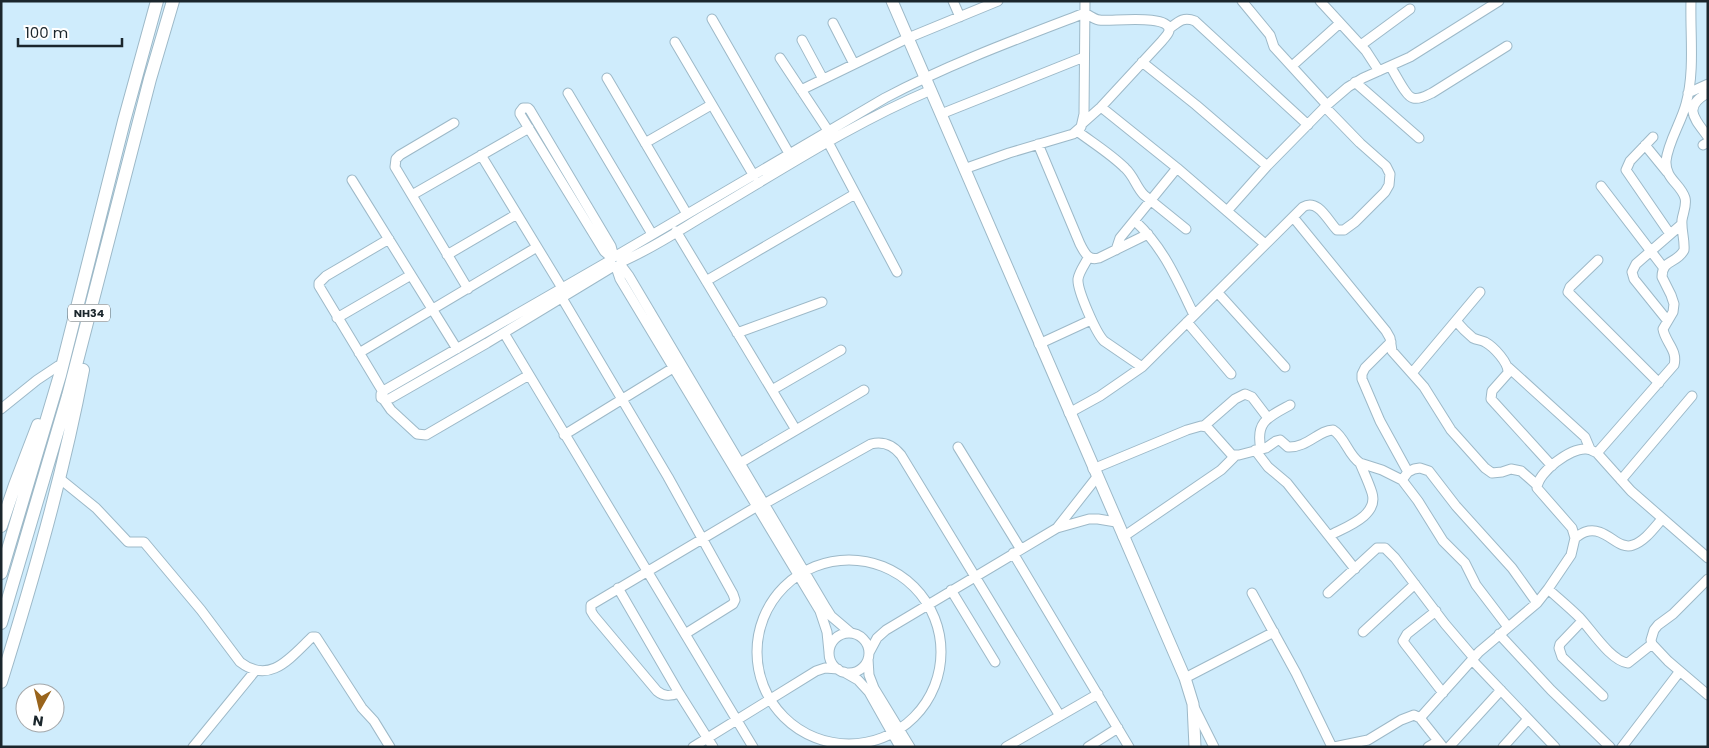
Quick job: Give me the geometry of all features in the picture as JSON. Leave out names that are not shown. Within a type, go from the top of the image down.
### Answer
[{"type":"highway","name":"NH34","points":[[1,572],[60,375],[124,121],[157,1]]},
{"type":"highway","name":"NH34","points":[[1,623],[68,396],[150,79],[173,1]]},
{"type":"highway","points":[[1,682],[34,573],[74,419],[102,262]]},
{"type":"highway","points":[[1,526],[58,366],[77,306]]},
{"type":"main road","points":[[892,1],[1185,678],[1193,704],[1195,747]]},
{"type":"street","points":[[953,1],[960,17]]},
{"type":"street","points":[[802,90],[908,38],[998,1]]},
{"type":"street","points":[[1083,123],[1085,1]]},
{"type":"street","points":[[1069,413],[1100,396],[1142,367],[1306,205],[1314,205],[1337,230],[1344,230],[1355,222],[1385,192],[1389,185],[1390,174],[1386,166],[1360,143],[1274,47],[1270,35],[1242,1]]},
{"type":"street","points":[[1320,1],[1361,45],[1379,71]]},
{"type":"street","points":[[1227,211],[1267,166],[1326,106],[1355,82],[1410,57],[1499,1]]},
{"type":"street","points":[[1669,174],[1666,163],[1667,156],[1686,104],[1688,93],[1691,60],[1691,1]]},
{"type":"street","points":[[1361,45],[1410,9]]},
{"type":"street","points":[[384,396],[504,333],[562,298],[652,234],[885,98],[925,77],[1085,13],[1098,20],[1155,20],[1163,23],[1169,30]]},
{"type":"street","points":[[964,169],[1077,131],[1162,41],[1169,30],[1187,18],[1195,21],[1308,125]]},
{"type":"street","points":[[712,19],[790,155]]},
{"type":"street","points":[[833,23],[854,64]]},
{"type":"street","points":[[1292,66],[1340,23]]},
{"type":"street","points":[[802,40],[824,79]]},
{"type":"street","points":[[675,42],[754,176]]},
{"type":"street","points":[[1390,66],[1408,95],[1414,99],[1432,93],[1507,46]]},
{"type":"street","points":[[941,114],[1084,57]]},
{"type":"street","points":[[780,58],[829,132]]},
{"type":"street","points":[[1142,62],[1267,166]]},
{"type":"street","points":[[607,78],[687,214]]},
{"type":"street","points":[[1355,82],[1419,138]]},
{"type":"street","points":[[384,396],[457,349],[562,288],[676,232],[890,107],[931,90]]},
{"type":"street","points":[[1688,93],[1706,90]]},
{"type":"street","points":[[1706,90],[1696,101],[1693,111],[1693,116],[1706,142]]},
{"type":"street","points":[[568,93],[652,234]]},
{"type":"street","points":[[646,143],[711,105]]},
{"type":"street","points":[[1101,107],[1177,168],[1265,244]]},
{"type":"street","points":[[760,505],[740,463],[630,276],[616,261],[604,250],[520,114],[521,110],[526,108],[530,110],[611,246],[616,261],[620,279],[801,574],[831,616],[866,642],[871,682],[896,732],[900,747]]},
{"type":"street","points":[[454,123],[405,152],[396,159],[395,167],[468,289]]},
{"type":"street","points":[[412,195],[529,128]]},
{"type":"street","points":[[1077,131],[1125,168],[1140,190],[1186,229]]},
{"type":"street","points":[[1653,137],[1630,161],[1626,170],[1670,234]]},
{"type":"street","points":[[828,142],[898,272]]},
{"type":"street","points":[[1038,144],[1080,244],[1088,258]]},
{"type":"street","points":[[1645,145],[1684,196],[1685,205],[1682,224],[1684,250],[1678,258],[1663,268]]},
{"type":"street","points":[[481,155],[562,288]]},
{"type":"street","points":[[1116,250],[1120,238],[1177,168]]},
{"type":"street","points":[[352,180],[457,349]]},
{"type":"street","points":[[1420,718],[1473,659],[1537,602],[1548,589],[1570,554],[1575,538],[1572,528],[1538,491],[1537,485],[1540,478],[1552,466],[1572,452],[1578,450],[1593,451],[1674,365],[1672,348],[1663,332],[1667,320],[1673,312],[1674,304],[1662,277],[1663,268],[1601,186]]},
{"type":"street","points":[[706,281],[856,194]]},
{"type":"street","points":[[447,255],[517,214]]},
{"type":"street","points":[[1293,217],[1386,331],[1391,342],[1392,351],[1424,387],[1442,419],[1488,471],[1497,473],[1516,469],[1527,475],[1537,485]]},
{"type":"street","points":[[1135,221],[1148,234],[1168,262],[1194,315]]},
{"type":"street","points":[[1667,320],[1634,279],[1632,272],[1636,264],[1682,224]]},
{"type":"street","points":[[676,232],[796,430]]},
{"type":"street","points":[[1088,258],[1095,259],[1148,234]]},
{"type":"street","points":[[389,240],[326,276],[319,283],[320,290],[359,352],[384,396],[387,405],[412,430],[417,434],[426,435],[529,375]]},
{"type":"street","points":[[359,352],[537,247]]},
{"type":"street","points":[[1088,258],[1080,272],[1078,284],[1091,320],[1099,336],[1104,341],[1142,367]]},
{"type":"street","points":[[1598,260],[1570,287],[1568,292],[1659,383]]},
{"type":"street","points":[[337,318],[411,275]]},
{"type":"street","points":[[1412,373],[1480,292]]},
{"type":"street","points":[[1218,293],[1285,367]]},
{"type":"street","points":[[562,298],[668,477],[735,600],[725,610],[685,634]]},
{"type":"street","points":[[737,333],[822,302]]},
{"type":"street","points":[[1039,344],[1091,320]]},
{"type":"street","points":[[1456,321],[1473,338],[1490,346],[1508,366],[1585,437],[1593,451],[1631,491],[1708,558]]},
{"type":"street","points":[[1187,322],[1231,374]]},
{"type":"street","points":[[504,333],[753,747]]},
{"type":"street","points":[[1391,342],[1365,368],[1362,380],[1380,421],[1408,472]]},
{"type":"street","points":[[772,390],[841,350]]},
{"type":"street","points":[[1,410],[36,380],[58,366]]},
{"type":"street","points":[[1508,366],[1508,373],[1492,391],[1491,399],[1552,466]]},
{"type":"street","points":[[564,435],[673,368]]},
{"type":"street","points":[[740,463],[864,390]]},
{"type":"street","points":[[1057,528],[1076,505],[1095,473],[1187,430],[1204,426],[1245,394],[1252,397],[1268,418]]},
{"type":"street","points":[[1621,480],[1692,396]]},
{"type":"street","points":[[1290,405],[1268,418],[1259,430],[1258,450],[1268,467],[1287,483],[1355,569]]},
{"type":"street","points":[[1204,426],[1235,456]]},
{"type":"street","points":[[1123,537],[1221,470],[1235,456],[1258,450],[1280,440],[1288,448],[1297,446],[1310,442],[1326,431],[1333,430],[1340,436],[1355,460],[1402,480],[1418,501],[1443,541],[1465,563],[1476,585],[1508,627]]},
{"type":"street","points":[[679,693],[672,695],[661,694],[591,611],[591,605],[760,505],[871,444],[879,442],[887,444],[901,454],[1060,716]]},
{"type":"street","points":[[958,447],[1129,747]]},
{"type":"street","points":[[1328,536],[1364,516],[1372,506],[1372,494],[1360,463]]},
{"type":"street","points":[[1402,480],[1408,472],[1420,468],[1431,474],[1456,506],[1512,568],[1537,602]]},
{"type":"street","points":[[58,478],[96,508],[128,542],[144,542],[201,610],[240,662],[247,668],[255,671],[268,671],[281,665],[312,637],[316,637],[390,747]]},
{"type":"street","points":[[1076,505],[1085,520]]},
{"type":"street","points":[[693,747],[816,671],[825,668],[856,671],[866,664],[877,638],[886,630],[1057,528],[1085,520],[1098,519],[1116,522]]},
{"type":"street","points":[[1575,538],[1586,532],[1594,531],[1610,537],[1622,546],[1631,546],[1644,537],[1662,519]]},
{"type":"street","points":[[1328,593],[1378,548],[1385,548],[1391,553],[1473,659],[1555,747]]},
{"type":"street","points":[[841,561],[875,564],[905,580],[928,605],[938,630],[940,642],[941,653],[937,675],[933,688],[922,707],[896,732],[879,739],[854,744],[822,743],[794,726],[777,710],[770,700],[760,680],[758,671],[757,648],[759,630],[770,604],[784,588],[801,574],[816,566],[841,561]]},
{"type":"street","points":[[801,574],[824,622],[827,632],[829,656],[841,671],[858,680],[869,692],[896,732],[910,747]]},
{"type":"street","points":[[1708,580],[1673,614],[1658,625],[1652,635],[1652,644],[1680,672],[1708,695]]},
{"type":"street","points":[[1363,632],[1415,584]]},
{"type":"street","points":[[618,588],[713,747]]},
{"type":"street","points":[[1548,589],[1620,660],[1625,662],[1633,660],[1652,644]]},
{"type":"street","points":[[951,590],[996,662]]},
{"type":"street","points":[[1252,593],[1338,746],[1368,740],[1414,715],[1420,718],[1441,744],[1428,747]]},
{"type":"street","points":[[1436,611],[1407,634],[1403,641],[1443,693]]},
{"type":"street","points":[[1582,621],[1560,644],[1560,653],[1603,696]]},
{"type":"street","points":[[816,671],[829,656],[833,640],[845,633],[868,634],[886,630]]},
{"type":"street","points":[[1185,678],[1274,632]]},
{"type":"street","points":[[1499,634],[1551,690],[1610,747]]},
{"type":"street","points":[[193,747],[255,671]]},
{"type":"street","points":[[1622,747],[1680,672]]},
{"type":"street","points":[[1449,747],[1501,690]]},
{"type":"street","points":[[1006,747],[1098,694]]},
{"type":"street","points":[[1193,704],[1214,747]]},
{"type":"street","points":[[1504,747],[1528,719]]},
{"type":"street","points":[[1088,747],[1118,728]]}]
